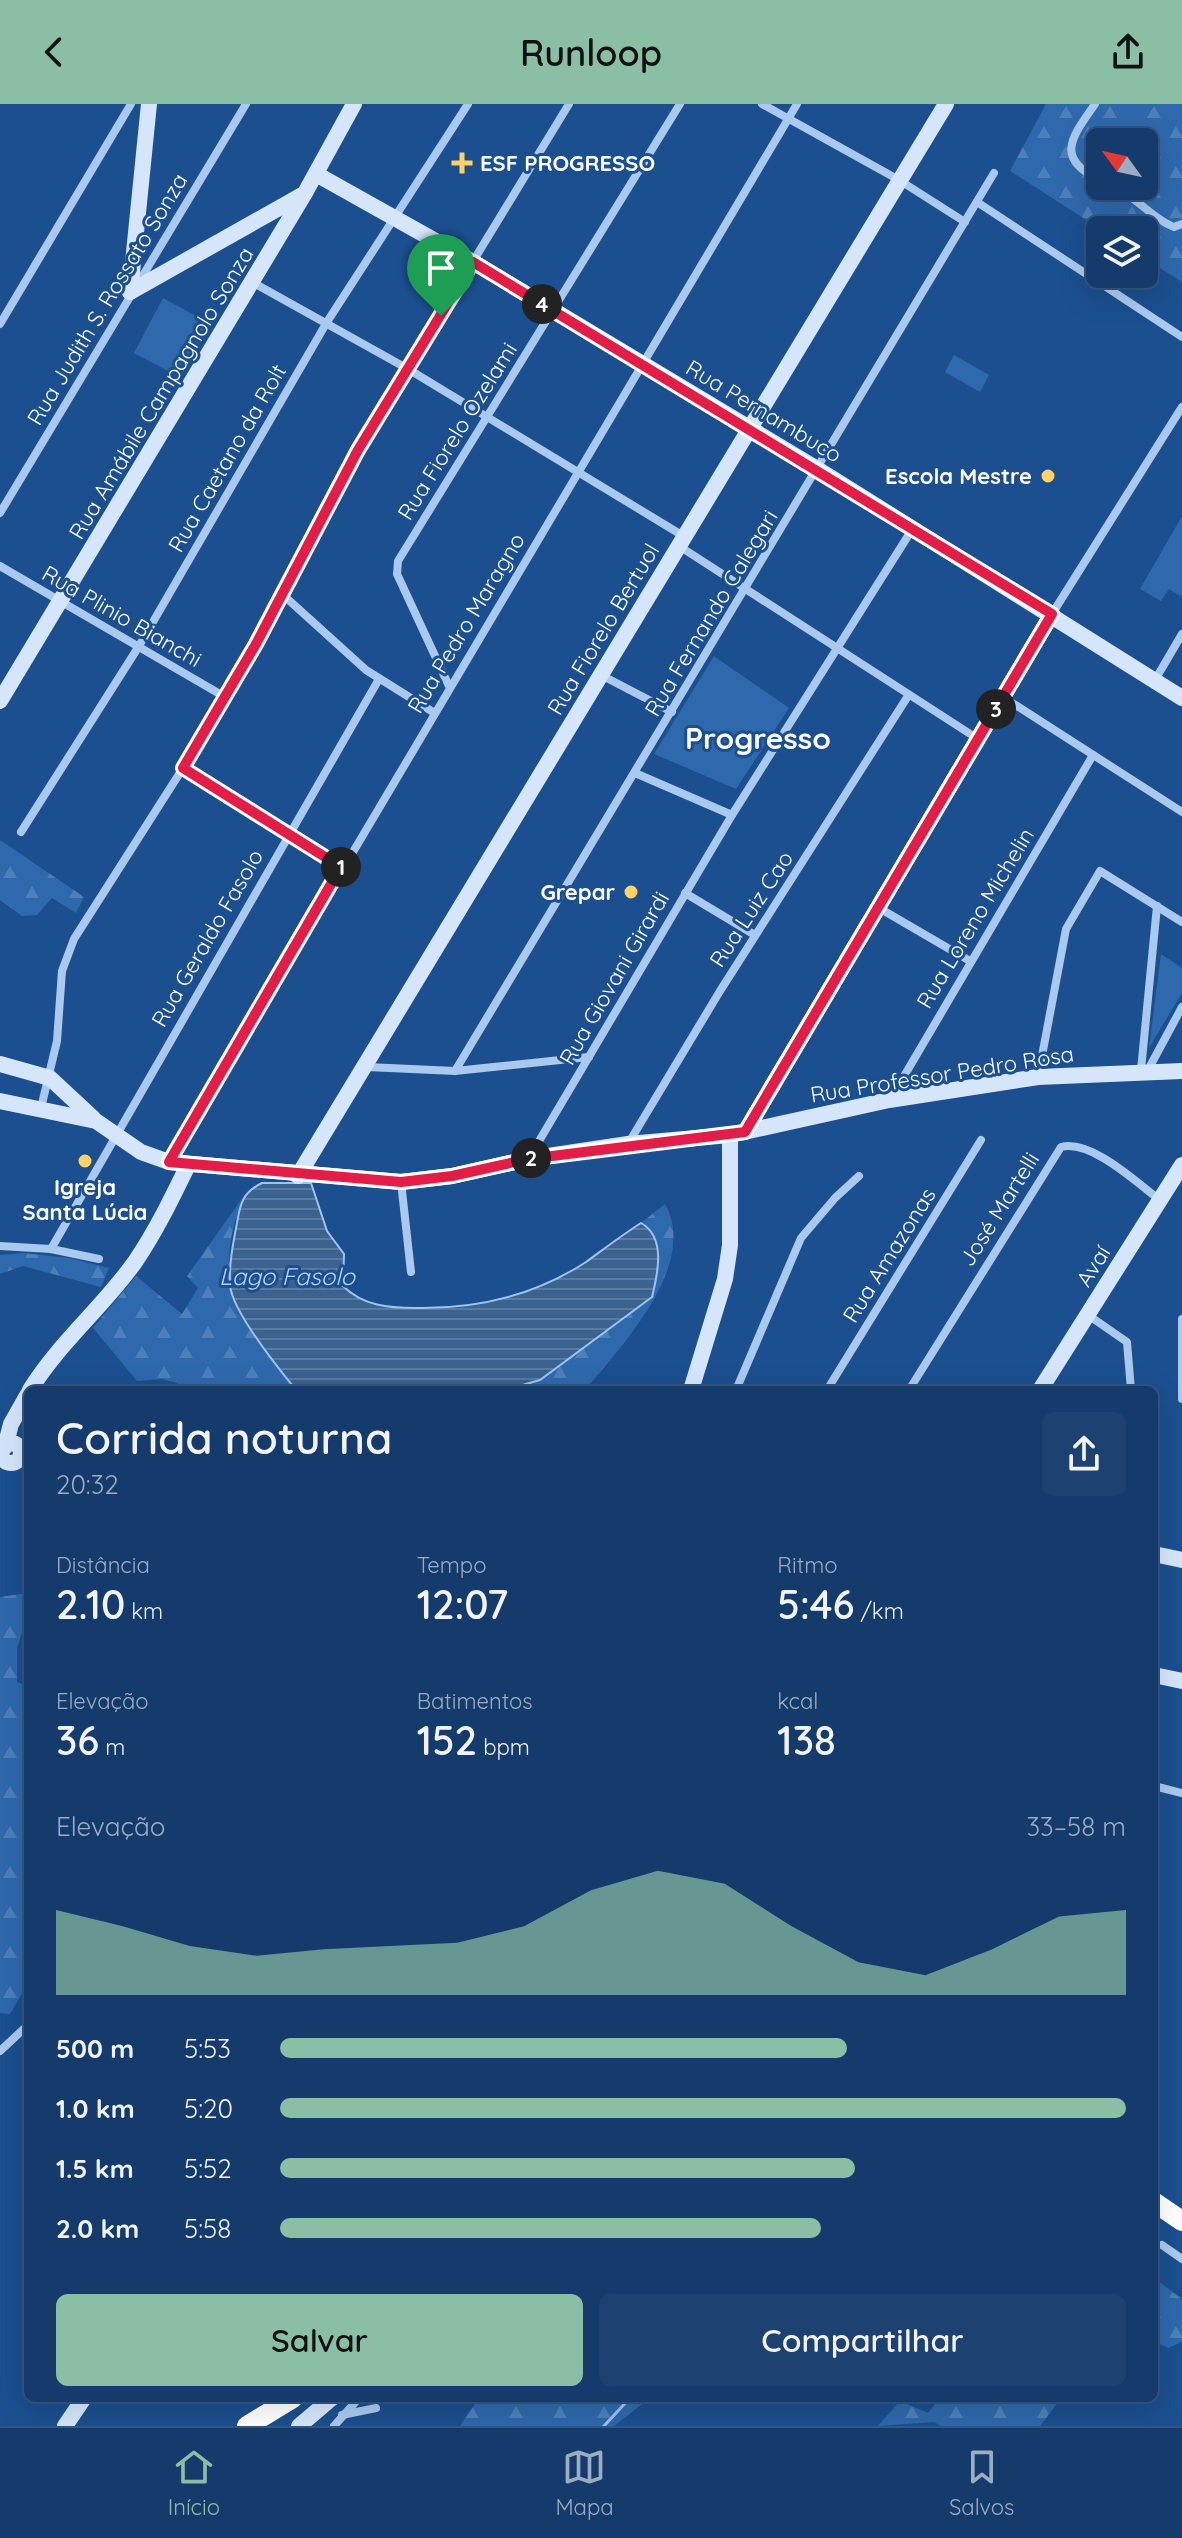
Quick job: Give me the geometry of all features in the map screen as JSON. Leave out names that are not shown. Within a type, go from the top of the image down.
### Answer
[{"type":"highway","points":[[1158,2205],[1182,2221]]},
{"type":"highway","points":[[247,2426],[286,2402]]},
{"type":"street","points":[[0,324],[131,104]]},
{"type":"street","points":[[130,292],[149,104]]},
{"type":"street","name":"Rua Judith S. Rossato Sonza","points":[[0,513],[130,292],[246,104]]},
{"type":"street","name":"Rua Amábile Campagnolo Sonza","points":[[0,701],[305,193],[354,104]]},
{"type":"street","name":"Rua Caetano da Rolt","points":[[21,832],[139,646],[327,322],[468,104]]},
{"type":"street","points":[[41,1108],[50,1078],[67,954],[225,697],[349,466],[569,104]]},
{"type":"street","name":"Rua Fiorelo Ozelami","points":[[449,686],[397,574],[398,561],[680,104]]},
{"type":"street","points":[[762,104],[899,180],[965,222]]},
{"type":"street","name":"Rua Pedro Maragno","points":[[169,1162],[433,712],[797,104]]},
{"type":"street","name":"Rua Fiorelo Bertuol","points":[[298,1176],[367,1067],[946,104]]},
{"type":"street","points":[[1086,173],[1073,161],[1070,147],[1074,134],[1095,104]]},
{"type":"street","name":"Rua Fernando Calegari","points":[[455,1071],[819,470],[994,173]]},
{"type":"street","name":"Rua Pernambuco","points":[[316,174],[473,262],[914,527],[1182,698]]},
{"type":"street","points":[[130,292],[305,193]]},
{"type":"street","points":[[1139,200],[1167,225],[1182,224]]},
{"type":"street","points":[[977,202],[1182,337]]},
{"type":"street","points":[[252,282],[408,369],[577,473],[682,541],[836,649],[978,739]]},
{"type":"street","points":[[692,1386],[725,1279],[737,1133],[879,908],[1052,614],[1182,407]]},
{"type":"street","name":"Rua Giovani Girardi","points":[[528,1159],[732,815],[914,527]]},
{"type":"street","name":"Rua Plinio Bianchi","points":[[0,566],[225,697]]},
{"type":"street","points":[[282,594],[379,679],[433,712]]},
{"type":"street","points":[[1154,681],[1182,634]]},
{"type":"street","points":[[601,674],[672,712]]},
{"type":"street","name":"Rua Geraldo Fasolo","points":[[51,1249],[115,1132],[379,679]]},
{"type":"street","name":"Rua Luiz Cao","points":[[628,1144],[755,935],[908,696]]},
{"type":"street","points":[[1003,697],[1182,812]]},
{"type":"street","name":"Rua Loreno Michelin","points":[[889,1100],[1093,755]]},
{"type":"street","points":[[183,768],[341,867]]},
{"type":"street","points":[[635,773],[732,815]]},
{"type":"street","points":[[1038,1077],[1066,929],[1100,871],[1182,922]]},
{"type":"street","points":[[685,893],[755,935]]},
{"type":"street","points":[[1144,1070],[1157,906]]},
{"type":"street","points":[[879,908],[970,961]]},
{"type":"street","points":[[1144,1070],[1182,1007]]},
{"type":"street","points":[[367,1067],[455,1071],[589,1057]]},
{"type":"street","points":[[0,1064],[50,1078],[96,1121]]},
{"type":"street","name":"Rua Professor Pedro Rosa","points":[[96,1121],[141,1152],[169,1162],[298,1176],[401,1182],[452,1176],[528,1159],[628,1144],[737,1133],[889,1100],[1038,1077],[1144,1070],[1182,1071]]},
{"type":"street","points":[[0,1101],[96,1121]]},
{"type":"street","name":"Rua Amazonas","points":[[829,1386],[981,1140]]},
{"type":"street","name":"José Martelli","points":[[912,1386],[1061,1147],[1076,1147],[1096,1154],[1163,1195]]},
{"type":"street","points":[[33,1386],[53,1357],[134,1262],[164,1214],[188,1165]]},
{"type":"street","name":"Avaí","points":[[1043,1386],[1182,1166]]},
{"type":"street","points":[[738,1386],[801,1238],[859,1176]]},
{"type":"street","points":[[401,1182],[411,1272]]},
{"type":"street","points":[[0,1246],[51,1249],[99,1259]]},
{"type":"street","points":[[1088,1315],[1125,1338],[1131,1386]]},
{"type":"street","points":[[1182,1319],[1182,1399]]},
{"type":"street","points":[[13,1454],[8,1431],[24,1403]]},
{"type":"street","points":[[1158,1555],[1182,1560]]},
{"type":"street","points":[[1158,1676],[1182,1681]]},
{"type":"street","points":[[1158,1787],[1182,1793]]},
{"type":"street","points":[[0,2051],[24,2029]]},
{"type":"street","points":[[1162,2245],[1182,2259]]},
{"type":"street","points":[[65,2426],[81,2402]]},
{"type":"street","points":[[299,2426],[327,2402]]},
{"type":"street","points":[[334,2426],[355,2402]]},
{"type":"street","points":[[342,2415],[376,2408]]},
{"type":"green space","points":[[1046,104],[1182,104],[1182,282],[1158,267],[1158,216],[1086,216],[1086,220],[1010,171]]},
{"type":"green space","points":[[163,298],[211,324],[181,378],[134,353]]},
{"type":"green space","points":[[954,355],[989,375],[980,392],[945,372]]},
{"type":"green space","points":[[1182,516],[1182,597],[1169,589],[1161,601],[1140,589]]},
{"type":"green space","points":[[714,656],[789,708],[736,789],[654,754]]},
{"type":"green space","points":[[0,840],[84,897],[76,913],[52,898],[37,915],[22,916],[0,900]]},
{"type":"green space","points":[[1161,954],[1182,968],[1182,993],[1149,1048]]},
{"type":"green space","points":[[246,1193],[234,1224],[229,1252],[231,1277],[247,1321],[293,1386],[179,1386],[162,1379],[137,1381],[93,1328],[136,1276],[182,1314],[198,1288],[187,1276]]},
{"type":"green space","points":[[665,1204],[673,1227],[672,1252],[664,1278],[636,1328],[588,1386],[519,1386],[540,1380],[652,1297],[658,1267],[657,1246],[649,1229],[641,1223]]},
{"type":"green space","points":[[24,1253],[69,1258],[109,1268],[101,1287],[23,1266],[0,1274],[0,1255]]},
{"type":"green space","points":[[24,1594],[24,1626],[17,1648],[17,1682],[24,1685],[24,1990],[10,2014],[0,2013],[0,1597]]},
{"type":"green space","points":[[1158,2281],[1182,2299],[1182,2342],[1168,2348],[1158,2343]]},
{"type":"green space","points":[[476,2402],[645,2402],[614,2426],[460,2426]]},
{"type":"green space","points":[[899,2402],[928,2413],[937,2402],[1058,2402],[1040,2426],[941,2426],[934,2422],[878,2426]]},
{"type":"water","name":"Lago Fasolo","points":[[262,1183],[311,1183],[327,1231],[344,1254],[343,1286],[359,1298],[377,1304],[438,1308],[482,1303],[525,1292],[566,1274],[641,1223],[649,1229],[657,1246],[658,1267],[652,1297],[540,1380],[519,1386],[293,1386],[247,1324],[230,1285],[238,1216],[250,1190]]},
{"type":"waterway","points":[[604,2426],[626,2402]]},
{"type":"place","name":"ESF PROGRESSO","points":[[462,163]]},
{"type":"place","name":"Escola Mestre","points":[[1048,476]]},
{"type":"place","name":"Grepar","points":[[631,892]]},
{"type":"place","name":"Igreja Santa Lúcia","points":[[85,1161]]},
{"type":"district","name":"Progresso","points":[[758,739]]},
{"type":"route","points":[[473,262],[914,527],[1052,614],[745,1132],[628,1144],[528,1159],[452,1176],[401,1182],[298,1176],[169,1162],[341,867],[183,768],[256,644],[358,450],[441,316],[473,262]]}]
